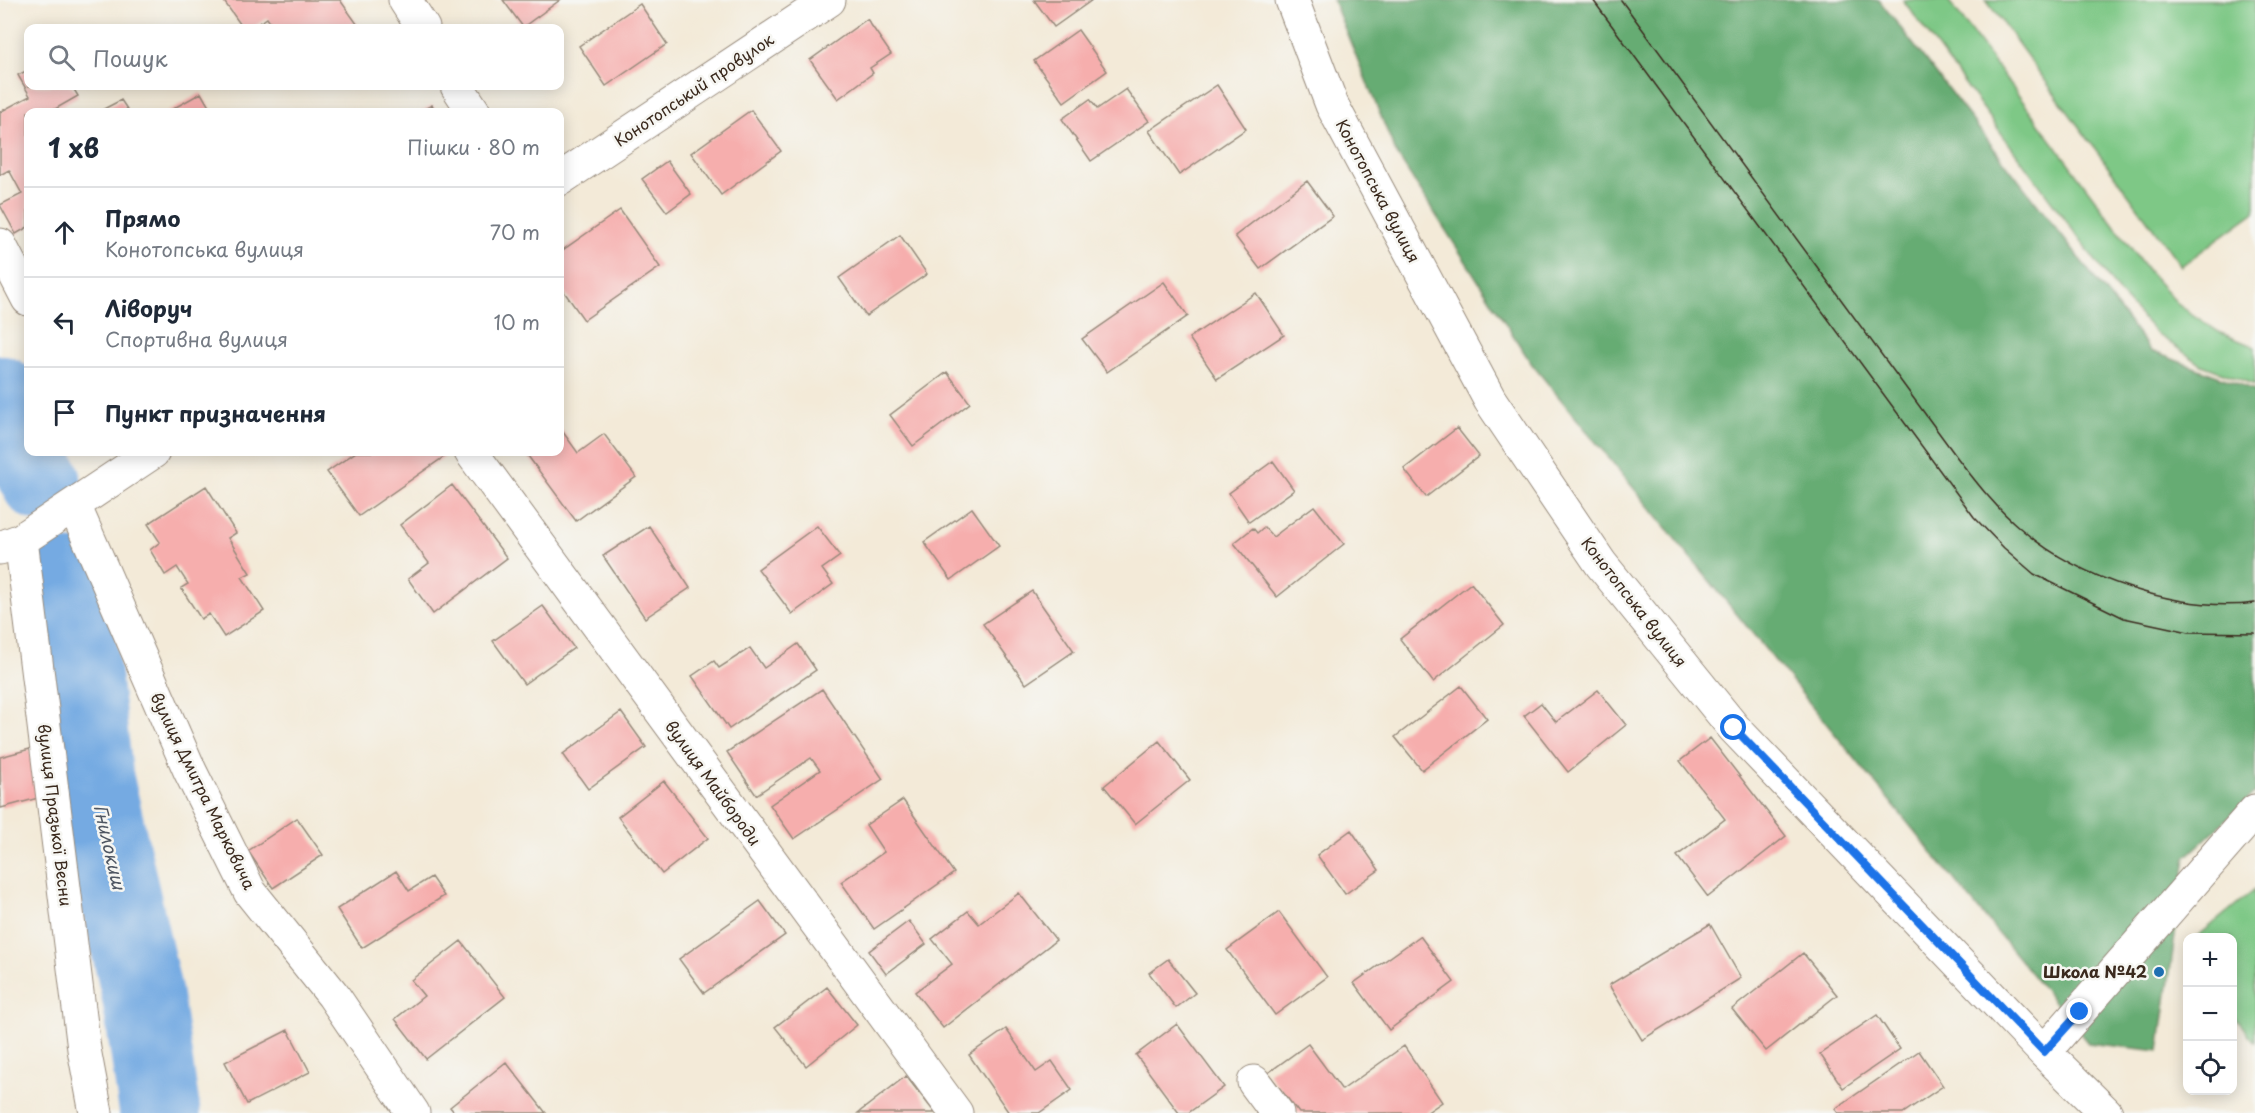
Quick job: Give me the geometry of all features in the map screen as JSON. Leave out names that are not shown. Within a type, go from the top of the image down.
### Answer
[{"type":"street","points":[[405,0],[420,24]]},
{"type":"street","name":"Конотопський провулок","points":[[564,176],[829,0]]},
{"type":"street","name":"Конотопська вулиця","points":[[1292,0],[1332,105],[1490,400],[1601,564],[1734,728],[2044,1052],[2106,1113]]},
{"type":"street","points":[[460,90],[471,108]]},
{"type":"street","points":[[0,245],[24,291]]},
{"type":"street","points":[[11,544],[74,505],[116,462],[138,456]]},
{"type":"street","name":"вулиця Майбороди","points":[[474,456],[956,1113]]},
{"type":"street","name":"вулиця Дмитра Марковича","points":[[74,505],[190,771],[250,891],[333,995],[413,1113]]},
{"type":"street","name":"вулиця Празької Весни","points":[[11,544],[84,1049],[96,1113]]},
{"type":"street","points":[[2044,1052],[2255,811]]},
{"type":"street","points":[[1254,1082],[1277,1113]]},
{"type":"green space","points":[[1333,0],[1879,0],[2151,351],[2255,390],[2255,793],[2186,857],[2159,1051],[2088,1043],[1531,363],[1396,153]]},
{"type":"green space","points":[[1903,0],[1948,0],[2148,271],[2180,306],[2219,332],[2255,347],[2255,385],[2202,365],[2156,333],[2120,294]]},
{"type":"green space","points":[[1986,0],[2255,0],[2255,212],[2181,266]]},
{"type":"green space","points":[[2255,889],[2255,1042],[2237,1020],[2237,933],[2202,933]]},
{"type":"building","points":[[223,0],[340,0],[357,24],[271,24],[267,18],[258,24],[240,24]]},
{"type":"building","points":[[503,0],[560,0],[527,24],[521,24]]},
{"type":"building","points":[[1034,0],[1092,0],[1054,27]]},
{"type":"building","points":[[640,4],[667,44],[606,86],[579,46]]},
{"type":"building","points":[[867,19],[891,54],[870,68],[873,73],[838,99],[810,60]]},
{"type":"building","points":[[1078,30],[1107,71],[1064,102],[1034,61]]},
{"type":"building","points":[[24,72],[24,86],[18,75]]},
{"type":"building","points":[[1217,85],[1246,129],[1179,175],[1149,131]]},
{"type":"building","points":[[1126,89],[1149,121],[1091,161],[1062,119],[1090,99],[1097,109]]},
{"type":"building","points":[[27,90],[74,90],[78,96],[57,108],[24,108],[24,229],[16,234],[0,205],[22,194],[9,170],[0,175],[0,112],[30,96]]},
{"type":"building","points":[[201,93],[210,108],[174,108]]},
{"type":"building","points":[[121,100],[126,108],[106,108]]},
{"type":"building","points":[[751,110],[781,151],[721,195],[691,153]]},
{"type":"building","points":[[667,161],[691,194],[667,212],[642,179]]},
{"type":"building","points":[[1307,181],[1333,216],[1260,269],[1235,236]]},
{"type":"building","points":[[620,210],[660,267],[584,320],[564,292],[564,249]]},
{"type":"building","points":[[900,235],[927,274],[866,316],[839,278]]},
{"type":"building","points":[[1164,282],[1188,316],[1107,372],[1082,339]]},
{"type":"building","points":[[1256,293],[1284,335],[1217,379],[1189,338]]},
{"type":"building","points":[[947,372],[970,403],[913,446],[890,415]]},
{"type":"building","points":[[1457,428],[1479,456],[1426,497],[1404,469]]},
{"type":"building","points":[[564,434],[578,453],[604,434],[636,477],[576,521],[528,456],[564,456]]},
{"type":"building","points":[[350,456],[445,456],[359,516],[327,472]]},
{"type":"building","points":[[1273,461],[1294,490],[1249,522],[1229,493]]},
{"type":"building","points":[[452,485],[507,558],[433,614],[408,579],[429,563],[400,525]]},
{"type":"building","points":[[206,486],[236,533],[228,538],[250,573],[242,577],[264,611],[224,637],[209,614],[201,619],[181,588],[188,584],[177,567],[165,575],[150,550],[160,542],[148,524]]},
{"type":"building","points":[[1314,506],[1344,544],[1277,597],[1234,543],[1253,528],[1257,533],[1264,527],[1273,537]]},
{"type":"building","points":[[972,508],[999,546],[951,580],[924,542]]},
{"type":"building","points":[[649,526],[690,588],[645,618],[603,556]]},
{"type":"building","points":[[817,526],[840,556],[822,569],[833,584],[792,614],[758,569]]},
{"type":"building","points":[[1471,583],[1504,625],[1433,682],[1400,639]]},
{"type":"building","points":[[1032,591],[1074,651],[1026,684],[983,624]]},
{"type":"building","points":[[543,606],[574,648],[524,684],[493,641]]},
{"type":"building","points":[[798,644],[816,670],[729,729],[692,676],[714,661],[719,668],[750,648],[764,668]]},
{"type":"building","points":[[1461,686],[1487,719],[1422,770],[1395,737]]},
{"type":"building","points":[[822,689],[883,779],[794,839],[770,805],[820,770],[811,758],[756,795],[727,752]]},
{"type":"building","points":[[1598,690],[1626,725],[1568,772],[1524,716],[1541,703],[1556,722]]},
{"type":"building","points":[[621,712],[646,747],[588,789],[563,754]]},
{"type":"building","points":[[1710,738],[1786,836],[1708,897],[1677,856],[1725,819],[1680,761]]},
{"type":"building","points":[[1159,741],[1190,780],[1135,824],[1104,786]]},
{"type":"building","points":[[30,749],[42,797],[1,808],[0,757]]},
{"type":"building","points":[[664,781],[708,838],[662,874],[618,817]]},
{"type":"building","points":[[903,800],[954,873],[874,929],[841,882],[884,852],[866,825]]},
{"type":"building","points":[[297,818],[323,855],[273,888],[248,851]]},
{"type":"building","points":[[1351,830],[1379,870],[1345,894],[1317,855]]},
{"type":"building","points":[[396,871],[409,891],[431,877],[444,896],[362,948],[337,909]]},
{"type":"building","points":[[1019,893],[1056,940],[943,1028],[915,992],[952,964],[932,939],[968,911],[979,924]]},
{"type":"building","points":[[760,901],[785,935],[704,993],[679,959]]},
{"type":"building","points":[[1279,912],[1327,977],[1275,1015],[1227,950]]},
{"type":"building","points":[[909,921],[926,944],[886,974],[869,951]]},
{"type":"building","points":[[1710,924],[1741,978],[1642,1040],[1609,985]]},
{"type":"building","points":[[1420,936],[1454,982],[1389,1030],[1354,983]]},
{"type":"building","points":[[461,941],[505,997],[426,1059],[395,1019],[424,996],[411,980]]},
{"type":"building","points":[[1803,953],[1837,995],[1766,1051],[1732,1009]]},
{"type":"building","points":[[1168,959],[1195,993],[1176,1008],[1149,973]]},
{"type":"building","points":[[827,987],[857,1025],[806,1066],[775,1027]]},
{"type":"building","points":[[1877,1015],[1900,1049],[1843,1088],[1820,1054]]},
{"type":"building","points":[[1177,1024],[1224,1087],[1188,1113],[1179,1113],[1136,1055]]},
{"type":"building","points":[[1006,1029],[1036,1072],[1052,1061],[1072,1090],[1039,1113],[1009,1113],[969,1055]]},
{"type":"building","points":[[288,1030],[310,1072],[247,1104],[225,1062]]},
{"type":"building","points":[[1308,1044],[1342,1090],[1404,1046],[1442,1102],[1426,1113],[1299,1113],[1268,1073]]},
{"type":"building","points":[[1919,1051],[1943,1086],[1903,1113],[1838,1113],[1835,1109]]},
{"type":"building","points":[[506,1062],[546,1113],[455,1113],[450,1107]]},
{"type":"building","points":[[906,1076],[935,1113],[858,1113]]},
{"type":"waterway","name":"Гнилокиш","points":[[0,396],[24,446]]},
{"type":"waterway","name":"Гнилокиш","points":[[29,456],[41,481]]},
{"type":"waterway","name":"Гнилокиш","points":[[69,580],[93,778],[142,994],[160,1113]]},
{"type":"tram line","points":[[1593,0],[1974,517],[2004,548],[2034,574],[2124,618],[2189,632],[2255,633]]},
{"type":"tram line","points":[[1621,0],[1956,456],[2002,512],[2043,546],[2070,562],[2130,588],[2195,603],[2226,605],[2255,603]]},
{"type":"place","name":"Школа №42","points":[[2159,972]]},
{"type":"route","points":[[1734,728],[2044,1052],[2080,1012]]}]
